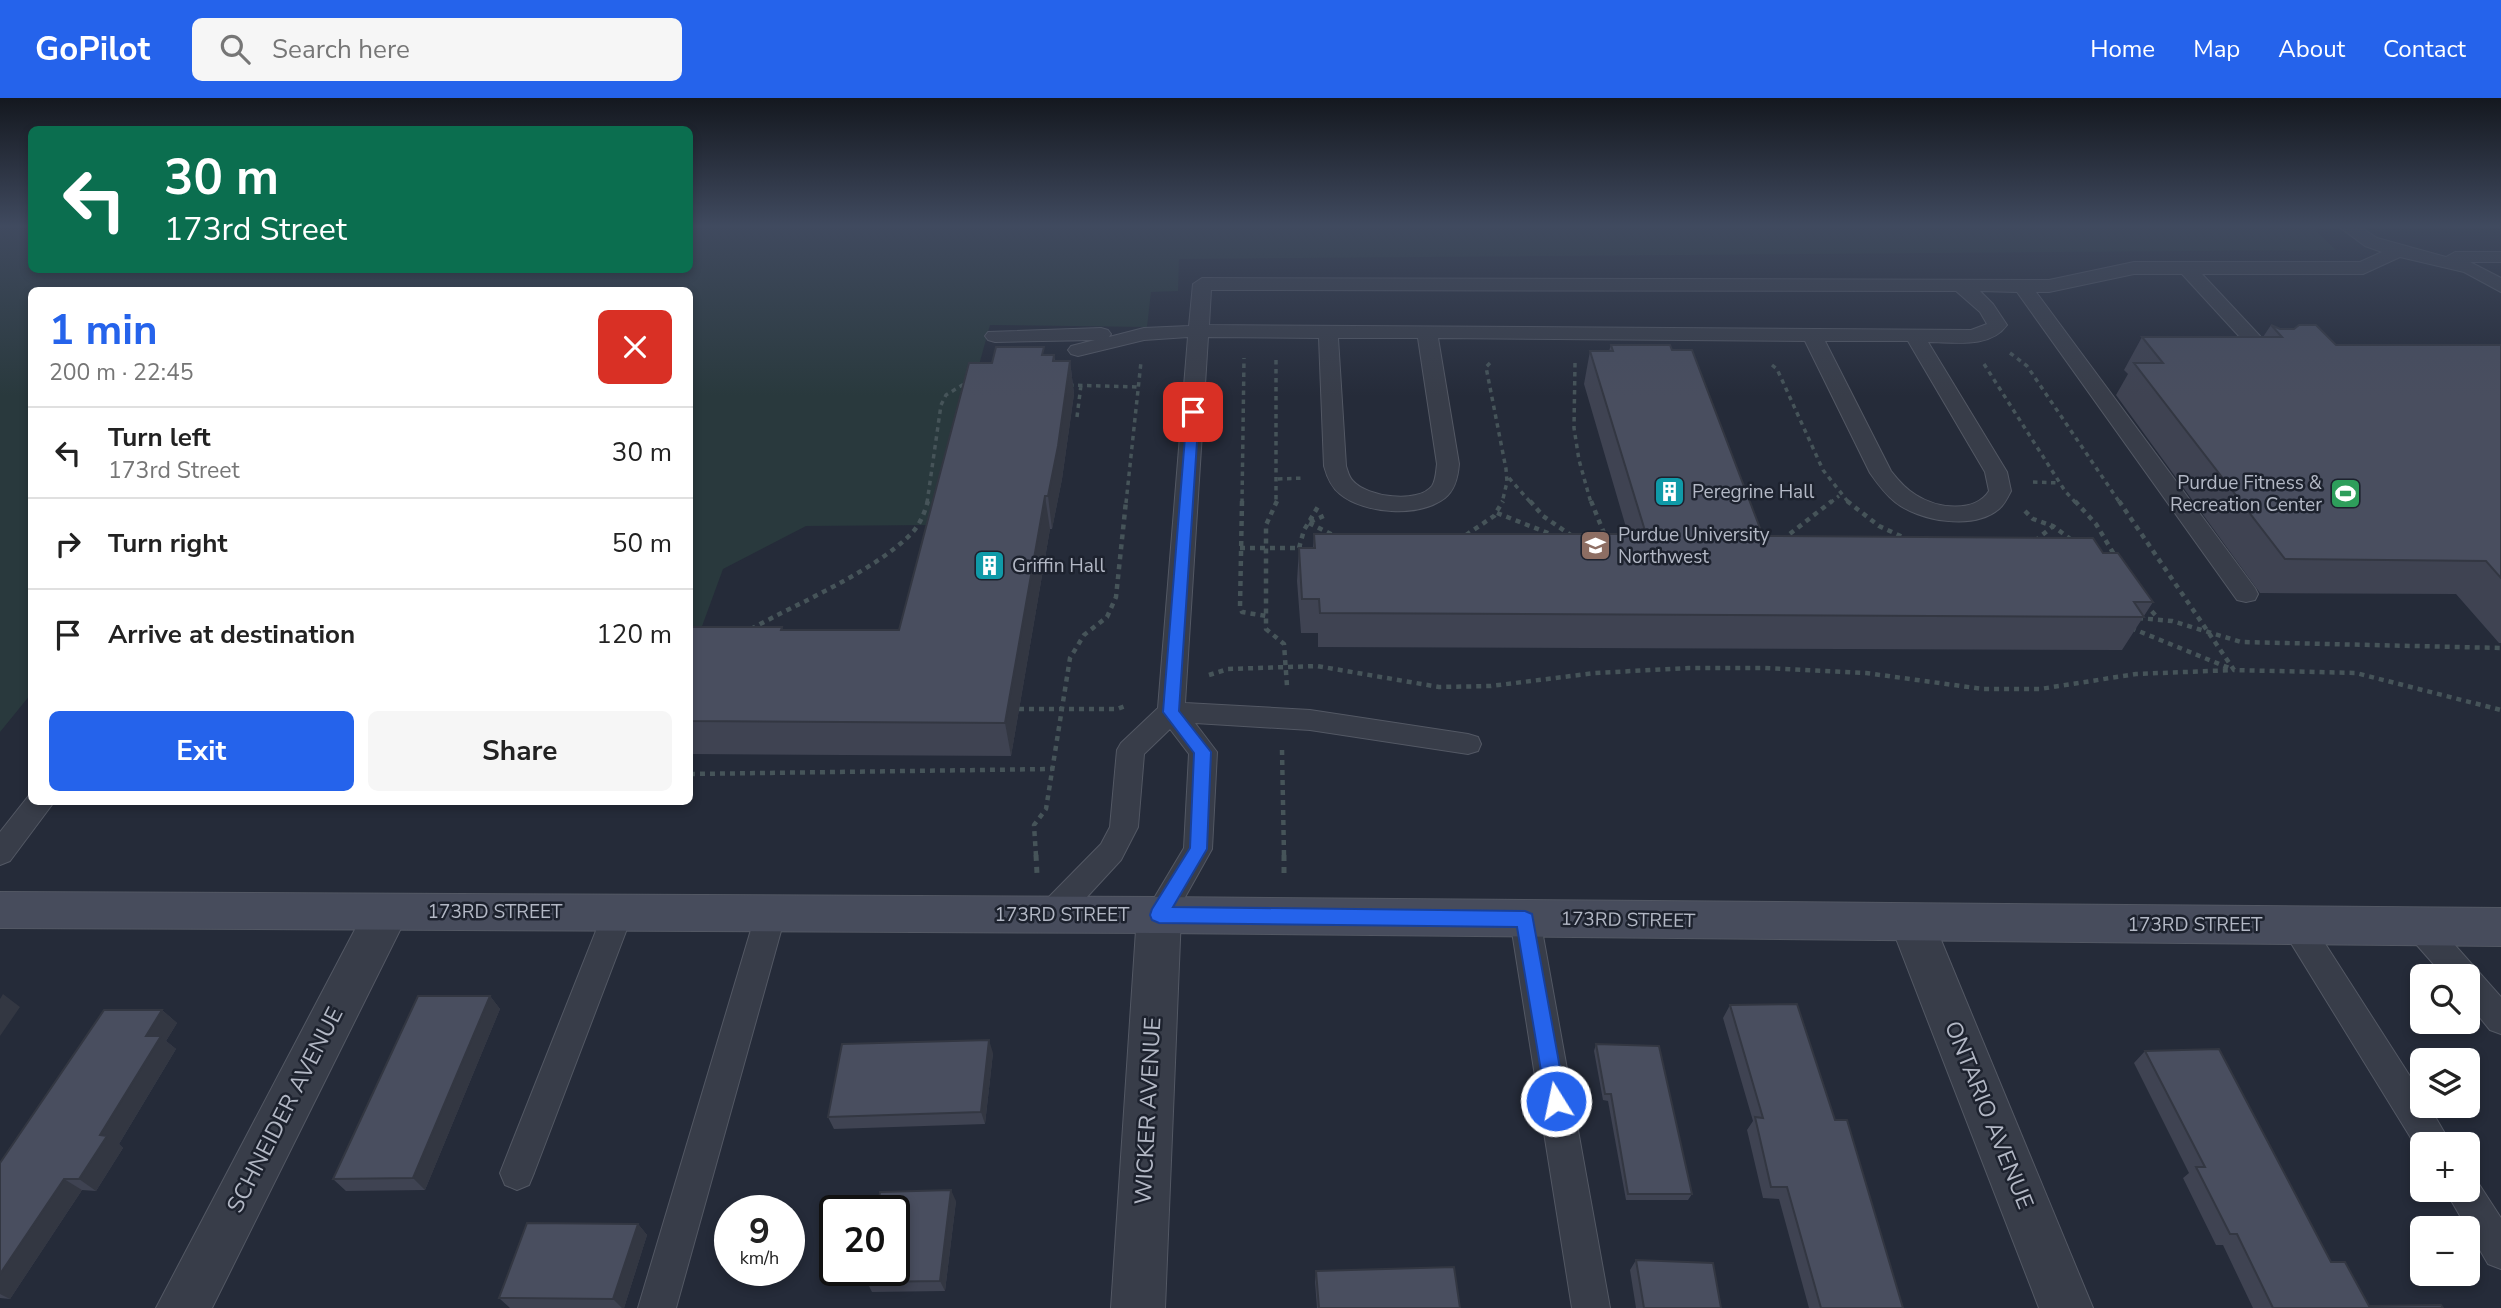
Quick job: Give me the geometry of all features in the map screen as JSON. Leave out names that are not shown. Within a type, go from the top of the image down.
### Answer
[{"type":"street","name":"173RD STREET","points":[[3,914],[387,912],[1159,915],[2501,927]]},
{"type":"street","name":"SCHNEIDER AVENUE","points":[[183,1308],[387,912]]},
{"type":"street","name":"WICKER AVENUE","points":[[1138,1308],[1159,915]]},
{"type":"street","name":"ONTARIO AVENUE","points":[[1912,923],[2066,1308]]},
{"type":"lane","points":[[1045,915],[1111,852],[1124,827],[1131,750],[1171,700],[1202,284],[2023,287],[2066,282]]},
{"type":"lane","points":[[2200,282],[2267,355]]},
{"type":"lane","points":[[995,336],[1199,331],[1986,335],[1997,325],[1984,303],[1961,286]]},
{"type":"lane","points":[[2023,287],[2246,594]]},
{"type":"lane","points":[[1328,331],[1335,466],[1341,483],[1354,493],[1373,501],[1398,504],[1420,501],[1437,494],[1447,480],[1448,464],[1427,332]]},
{"type":"lane","points":[[1078,350],[1144,334]]},
{"type":"lane","points":[[1812,335],[1881,473],[1895,492],[1913,504],[1932,510],[1958,513],[1978,511],[1993,504],[2000,491],[1996,472],[1915,336]]},
{"type":"lane","points":[[1171,700],[1468,744]]},
{"type":"lane","points":[[1159,915],[1198,849],[1203,752],[1171,700]]},
{"type":"lane","points":[[0,853],[38,805]]},
{"type":"lane","points":[[517,1173],[618,913]]},
{"type":"lane","points":[[657,1308],[771,914]]},
{"type":"lane","points":[[1525,919],[1591,1308]]},
{"type":"lane","points":[[2297,926],[2426,1132]]},
{"type":"lane","points":[[2419,926],[2452,964]]},
{"type":"lane","points":[[2480,995],[2501,1020]]},
{"type":"lane","points":[[2470,1202],[2501,1251]]},
{"type":"path","points":[[1245,331],[1240,548],[1242,612],[1266,616]]},
{"type":"path","points":[[1276,331],[1278,499],[1266,525],[1266,629],[1284,644],[1288,695],[1282,718],[1285,916]]},
{"type":"path","points":[[1045,915],[1034,825],[1046,809],[1070,658],[1076,645],[1107,617],[1116,597],[1144,334]]},
{"type":"path","points":[[1965,336],[2060,483],[2096,524],[2118,561]]},
{"type":"path","points":[[1456,539],[1487,524],[1506,497],[1509,478],[1486,367],[1490,363],[1503,363]]},
{"type":"path","points":[[1563,363],[1576,363],[1578,370],[1573,409],[1575,436],[1591,506],[1608,542]]},
{"type":"path","points":[[1766,364],[1777,369],[1828,481],[1839,496],[1878,526],[1918,542]]},
{"type":"path","points":[[749,630],[881,557],[916,529],[930,486],[941,405],[946,395],[971,381]]},
{"type":"path","points":[[1058,385],[1139,387]]},
{"type":"path","points":[[1077,417],[1081,385]]},
{"type":"path","points":[[1278,479],[1303,478],[1308,482]]},
{"type":"path","points":[[1509,478],[1543,516],[1580,544],[1567,541]]},
{"type":"path","points":[[2032,489],[2028,482],[2060,483]]},
{"type":"path","points":[[1779,542],[1839,496]]},
{"type":"path","points":[[1299,548],[1300,540],[1322,501]]},
{"type":"path","points":[[2024,509],[2033,519],[2053,526],[2075,542]]},
{"type":"path","points":[[1497,513],[1556,536]]},
{"type":"path","points":[[1310,523],[1339,538]]},
{"type":"path","points":[[2033,542],[2053,526]]},
{"type":"path","points":[[1240,548],[1313,548]]},
{"type":"path","points":[[2140,599],[2159,619]]},
{"type":"path","points":[[2136,618],[2159,619],[2241,642],[2501,648]]},
{"type":"path","points":[[1019,709],[1117,709],[1171,700],[1228,668],[1286,666],[1317,666],[1439,687],[1491,686],[1609,672],[1689,667],[1764,667],[1887,675],[1983,689],[2040,689],[2136,674],[2234,670],[2125,625]]},
{"type":"path","points":[[693,774],[797,774],[925,768],[1052,769]]},
{"type":"shaded area","points":[[0,282],[1178,282],[1178,291],[1151,292],[1147,327],[990,325],[935,525],[806,526],[723,569],[693,651],[693,287],[28,287],[28,698],[0,732]]},
{"type":"building","name":"Purdue Fitness & Recreation Center","points":[[2271,325],[2280,329],[2294,329],[2299,325],[2316,325],[2336,345],[2501,345],[2501,578],[2486,561],[2285,559],[2134,363],[2163,363],[2142,337],[2282,337]]},
{"type":"building","points":[[1611,345],[1670,345],[1672,350],[1692,350],[1763,536],[2093,538],[2103,553],[2118,553],[2153,602],[2134,602],[2144,617],[1320,613],[1319,599],[1302,599],[1299,548],[1315,548],[1314,534],[1646,534],[1590,351],[1613,351]]},
{"type":"building","name":"Griffin Hall","points":[[996,347],[1044,347],[1042,355],[1054,355],[1053,361],[1070,361],[1058,446],[1048,496],[1045,496],[1005,723],[693,721],[693,627],[899,630],[969,363],[992,363]]},
{"type":"building","points":[[418,996],[490,996],[413,1178],[333,1179]]},
{"type":"building","points":[[1797,1004],[1835,1120],[1847,1120],[1903,1308],[1821,1308],[1787,1187],[1771,1187],[1755,1117],[1763,1118],[1730,1005]]},
{"type":"building","points":[[104,1010],[162,1010],[146,1036],[161,1036],[100,1135],[107,1136],[79,1179],[64,1179],[0,1274],[0,1163]]},
{"type":"building","points":[[989,1040],[981,1112],[828,1117],[842,1044]]},
{"type":"building","points":[[1596,1044],[1659,1046],[1692,1194],[1628,1194],[1611,1094],[1605,1094]]},
{"type":"building","points":[[2219,1049],[2331,1262],[2345,1262],[2369,1306],[2441,1305],[2443,1308],[2273,1308],[2237,1234],[2230,1234],[2196,1167],[2205,1167],[2145,1051]]},
{"type":"building","points":[[951,1190],[940,1281],[910,1281],[910,1195],[880,1195],[880,1192]]},
{"type":"building","points":[[527,1223],[638,1224],[613,1299],[499,1298]]},
{"type":"building","points":[[1636,1260],[1713,1263],[1721,1308],[1644,1308]]},
{"type":"building","points":[[1454,1267],[1460,1308],[1319,1308],[1316,1271]]},
{"type":"place","name":"Peregrine Hall","points":[[1669,492]]},
{"type":"place","name":"Purdue Fitness & Recreation Center","points":[[2345,494]]},
{"type":"place","name":"Purdue University Northwest","points":[[1595,546]]},
{"type":"place","name":"Griffin Hall","points":[[989,566]]},
{"type":"route","points":[[1193,412],[1171,712],[1203,752],[1198,849],[1159,915],[1525,919],[1556,1101]]}]
